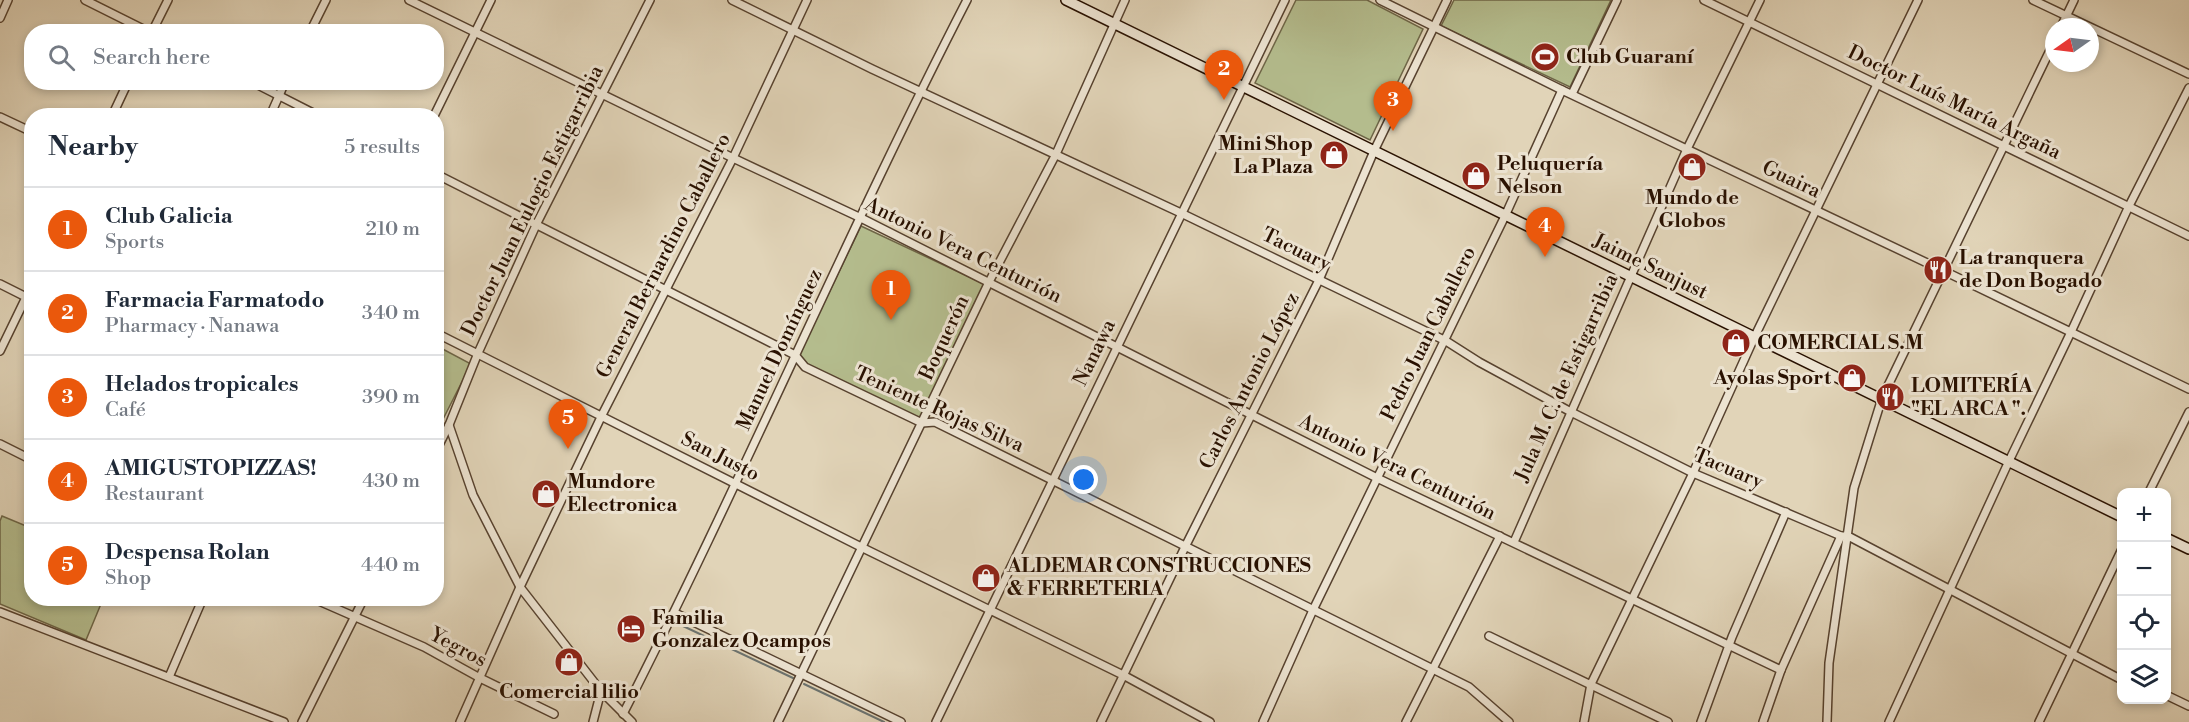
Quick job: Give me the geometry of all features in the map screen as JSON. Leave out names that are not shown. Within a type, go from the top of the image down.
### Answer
[{"type":"main road","name":"Jaime Sanjust","points":[[1066,0],[2117,515]]},
{"type":"main road","points":[[2171,540],[2189,549]]},
{"type":"street","points":[[0,18],[8,0]]},
{"type":"street","points":[[85,0],[134,24]]},
{"type":"street","points":[[155,24],[168,0]]},
{"type":"street","points":[[314,24],[326,0]]},
{"type":"street","name":"Antonio Vera Centurión","points":[[409,0],[861,218],[1377,478],[1781,670]]},
{"type":"street","points":[[438,108],[491,0]]},
{"type":"street","name":"Doctor Juan Eulogio Estigarribia","points":[[444,435],[478,353],[537,223],[650,0]]},
{"type":"street","name":"Tacuary","points":[[732,0],[1446,340],[1479,362],[1571,412],[1693,473],[1845,536],[2117,678]]},
{"type":"street","name":"General Bernardino Caballero","points":[[460,722],[520,587],[602,415],[733,158],[807,0]]},
{"type":"street","name":"Manuel Domínguez","points":[[623,714],[675,613],[920,91],[967,0]]},
{"type":"street","name":"Boquerón","points":[[778,722],[989,282],[1056,154],[1125,0]]},
{"type":"street","name":"Nanawa","points":[[936,722],[1285,0]]},
{"type":"street","name":"Guaira","points":[[1380,0],[1562,90],[2189,389]]},
{"type":"street","name":"Carlos Antonio López","points":[[1101,722],[1185,547],[1319,280],[1374,151],[1447,0]]},
{"type":"street","points":[[1572,94],[1617,0]]},
{"type":"street","name":"Doctor Luís María Argaña","points":[[1704,0],[2189,236]]},
{"type":"street","name":"Jula M. C. de Estigarribia","points":[[1514,542],[1686,149],[1760,0]]},
{"type":"street","points":[[1584,722],[1591,684],[1693,473],[1815,210],[1918,0]]},
{"type":"street","points":[[2033,0],[2189,74]]},
{"type":"street","points":[[2067,16],[2074,0]]},
{"type":"street","points":[[1827,722],[1829,663],[1845,536],[1854,488],[1882,398],[2045,61]]},
{"type":"street","points":[[1889,722],[2008,461],[2129,206],[2189,88]]},
{"type":"street","points":[[116,108],[124,90]]},
{"type":"street","points":[[267,90],[303,108]]},
{"type":"street","points":[[274,108],[282,90]]},
{"type":"street","name":"Pedro Juan Caballero","points":[[1263,722],[1313,610],[1446,340],[1562,90]]},
{"type":"street","points":[[0,117],[24,128]]},
{"type":"street","name":"Teniente Rojas Silva","points":[[444,178],[795,355],[805,367],[922,423],[935,422],[1469,687],[1509,722]]},
{"type":"street","points":[[0,284],[24,296]]},
{"type":"street","points":[[0,351],[24,307]]},
{"type":"street","name":"San Justo","points":[[444,337],[863,548],[1123,675],[1210,722]]},
{"type":"street","points":[[2151,488],[2189,412]]},
{"type":"street","points":[[449,425],[473,495],[520,587],[601,691],[632,722]]},
{"type":"street","points":[[0,444],[24,456]]},
{"type":"street","points":[[1701,722],[1729,645],[1786,512]]},
{"type":"street","points":[[1406,722],[1500,536]]},
{"type":"street","points":[[1766,721],[1781,670],[1845,536]]},
{"type":"street","points":[[2039,722],[2117,557]]},
{"type":"street","points":[[169,678],[200,606]]},
{"type":"street","name":"Yegros","points":[[329,606],[424,647],[480,678],[554,714]]},
{"type":"street","points":[[302,722],[360,606]]},
{"type":"street","points":[[0,612],[284,722]]},
{"type":"street","points":[[675,613],[901,722]]},
{"type":"street","points":[[1489,636],[1668,722]]},
{"type":"street","points":[[593,722],[601,691]]},
{"type":"street","points":[[2171,697],[2189,706]]},
{"type":"green space","points":[[1296,0],[1367,0],[1423,29],[1370,140],[1255,83]]},
{"type":"green space","name":"Club Guaraní","points":[[1454,0],[1611,0],[1570,87],[1441,26]]},
{"type":"green space","points":[[861,226],[984,284],[923,415],[919,418],[807,364],[799,355]]},
{"type":"green space","points":[[444,350],[471,364],[444,417]]},
{"type":"green space","points":[[2,516],[24,525],[24,606],[100,606],[86,640],[0,604],[0,521]]},
{"type":"waterway","points":[[683,626],[793,678]]},
{"type":"waterway","points":[[804,684],[884,722]]},
{"type":"place","name":"Club Guaraní","points":[[1545,57]]},
{"type":"place","name":"Farmacia Farmatodo","points":[[1224,100]]},
{"type":"place","name":"Helados tropicales","points":[[1393,131]]},
{"type":"place","name":"Mini Shop La Plaza","points":[[1334,155]]},
{"type":"place","name":"Mundo de Globos","points":[[1692,167]]},
{"type":"place","name":"Peluquería Nelson","points":[[1476,176]]},
{"type":"place","name":"AMIGUSTOPIZZAS!","points":[[1545,257]]},
{"type":"place","name":"La tranquera de Don Bogado","points":[[1938,270]]},
{"type":"place","name":"Club Galicia","points":[[891,320]]},
{"type":"place","name":"COMERCIAL S.M","points":[[1736,343]]},
{"type":"place","name":"Ayolas Sport","points":[[1852,378]]},
{"type":"place","name":"LOMITERÍA \"EL ARCA \".","points":[[1890,397]]},
{"type":"place","name":"Despensa Rolan","points":[[568,449]]},
{"type":"place","name":"Mundore Electronica","points":[[546,494]]},
{"type":"place","name":"ALDEMAR CONSTRUCCIONES & FERRETERIA","points":[[986,578]]},
{"type":"place","name":"Familia Gonzalez Ocampos","points":[[631,629]]},
{"type":"place","name":"Comercial lilio","points":[[569,662]]}]
